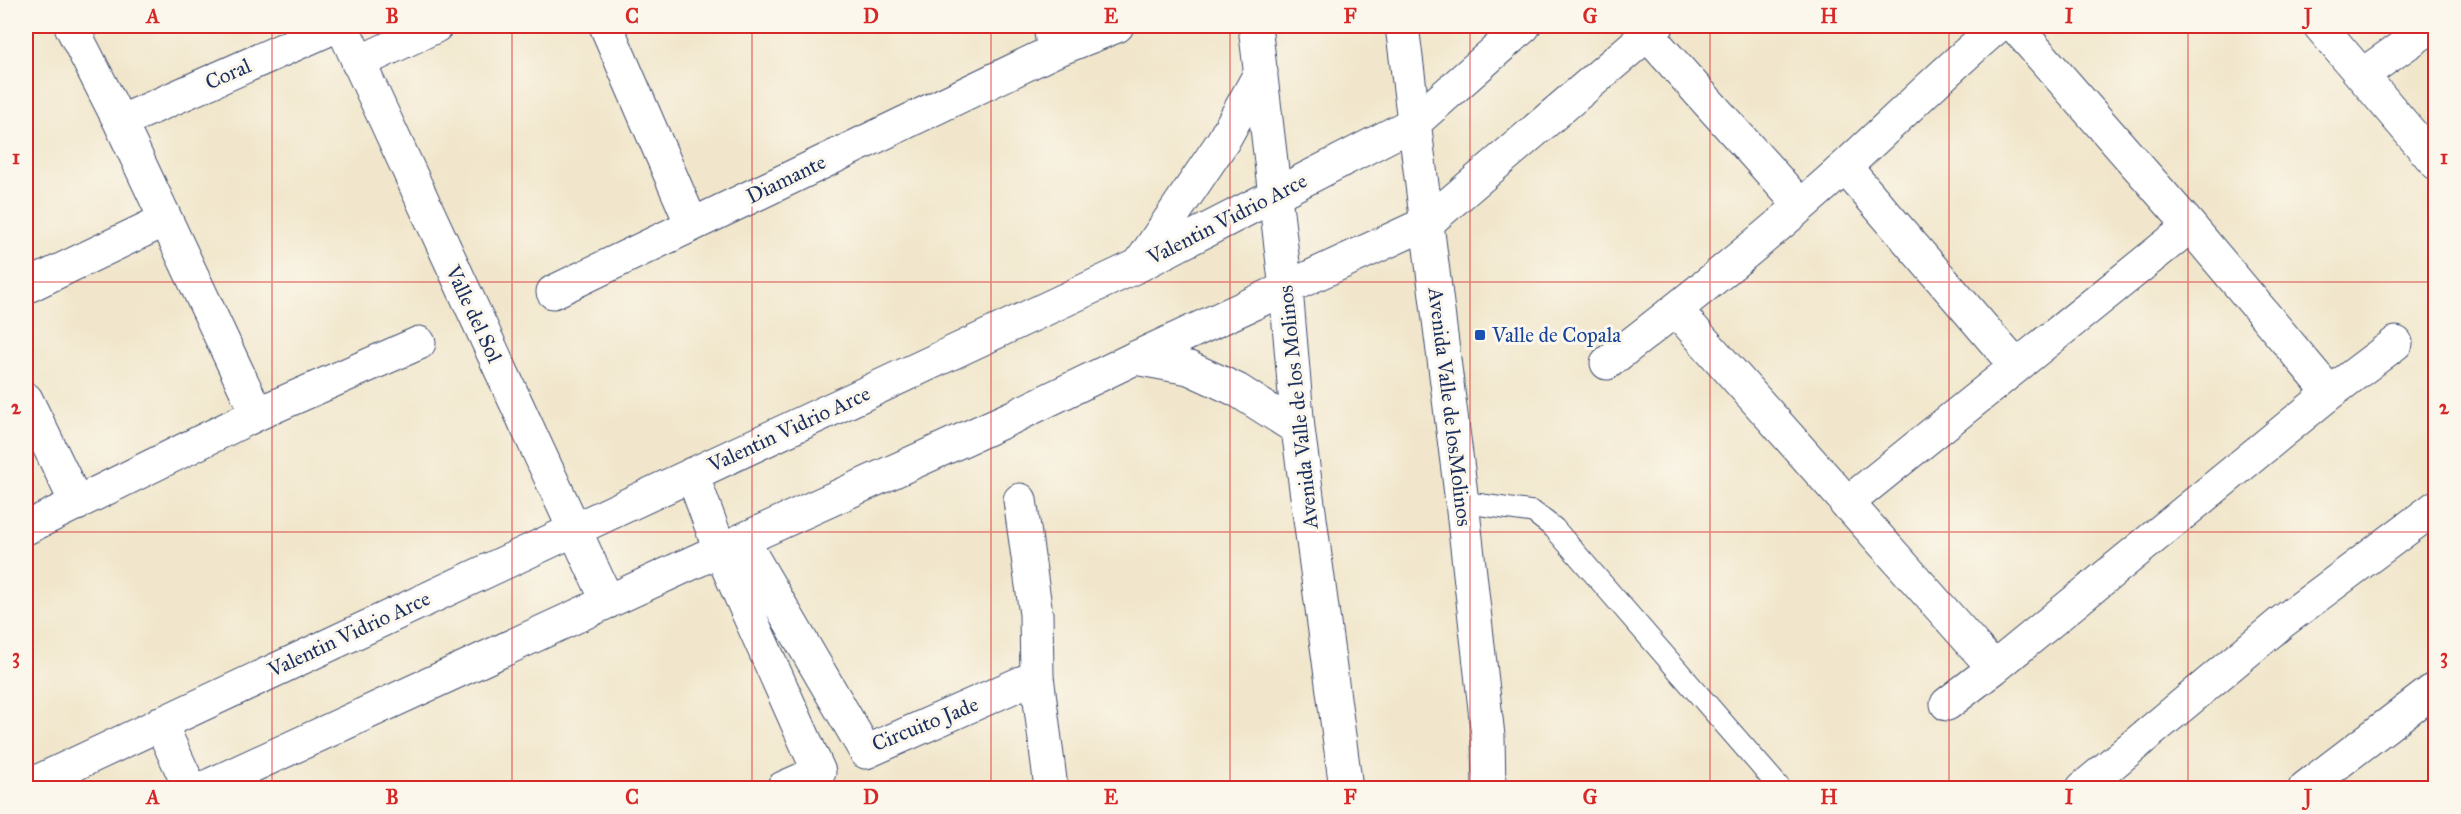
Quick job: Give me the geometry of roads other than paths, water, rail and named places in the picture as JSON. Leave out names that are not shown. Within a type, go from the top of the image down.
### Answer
[{"type":"street","points":[[71,26],[120,122],[257,414]]},
{"type":"street","name":"Coral","points":[[120,122],[336,26]]},
{"type":"street","name":"Valle del Sol","points":[[342,26],[608,602]]},
{"type":"street","points":[[358,63],[436,26]]},
{"type":"street","points":[[606,26],[692,225]]},
{"type":"street","name":"Diamante","points":[[553,292],[692,225],[1052,38],[1117,26]]},
{"type":"street","name":"Avenida Valle de los Molinos","points":[[1255,26],[1286,289],[1298,429],[1346,789]]},
{"type":"street","name":"Avenida Valle de losMolinos","points":[[1402,26],[1462,502],[1488,736],[1489,789]]},
{"type":"street","name":"Valentin Vidrio Arce","points":[[26,787],[1138,265],[1414,123],[1524,26]]},
{"type":"street","points":[[1607,363],[1676,310],[1845,167],[1998,26]]},
{"type":"street","points":[[2015,26],[2190,226],[2330,393]]},
{"type":"street","points":[[2320,26],[2436,163]]},
{"type":"street","points":[[2362,75],[2432,26]]},
{"type":"street","points":[[204,789],[1013,417],[1427,223],[1652,30],[1800,205]]},
{"type":"street","points":[[1138,265],[1222,141],[1262,72]]},
{"type":"street","points":[[1845,167],[2015,365]]},
{"type":"street","points":[[26,287],[165,220]]},
{"type":"street","points":[[1846,504],[2015,365],[2190,226]]},
{"type":"street","points":[[1676,310],[1994,668]]},
{"type":"street","points":[[26,528],[257,414],[418,343]]},
{"type":"street","points":[[1947,704],[2330,393],[2396,343]]},
{"type":"street","points":[[1135,358],[1189,368],[1237,390],[1298,429]]},
{"type":"street","points":[[26,399],[77,504]]},
{"type":"street","points":[[692,474],[731,545],[819,772],[783,789]]},
{"type":"street","points":[[1020,500],[1036,614],[1037,676],[1051,789]]},
{"type":"street","points":[[2083,789],[2282,622],[2436,507]]},
{"type":"street","name":"Circuito Jade","points":[[731,545],[866,752],[1037,676]]},
{"type":"street","points":[[2305,789],[2436,688]]},
{"type":"street","points":[[160,723],[190,789]]},
{"type":"lane","points":[[1462,502],[1533,512],[1554,528],[1777,788]]},
{"type":"place","name":"Valle de Copala","points":[[1480,335]]}]
